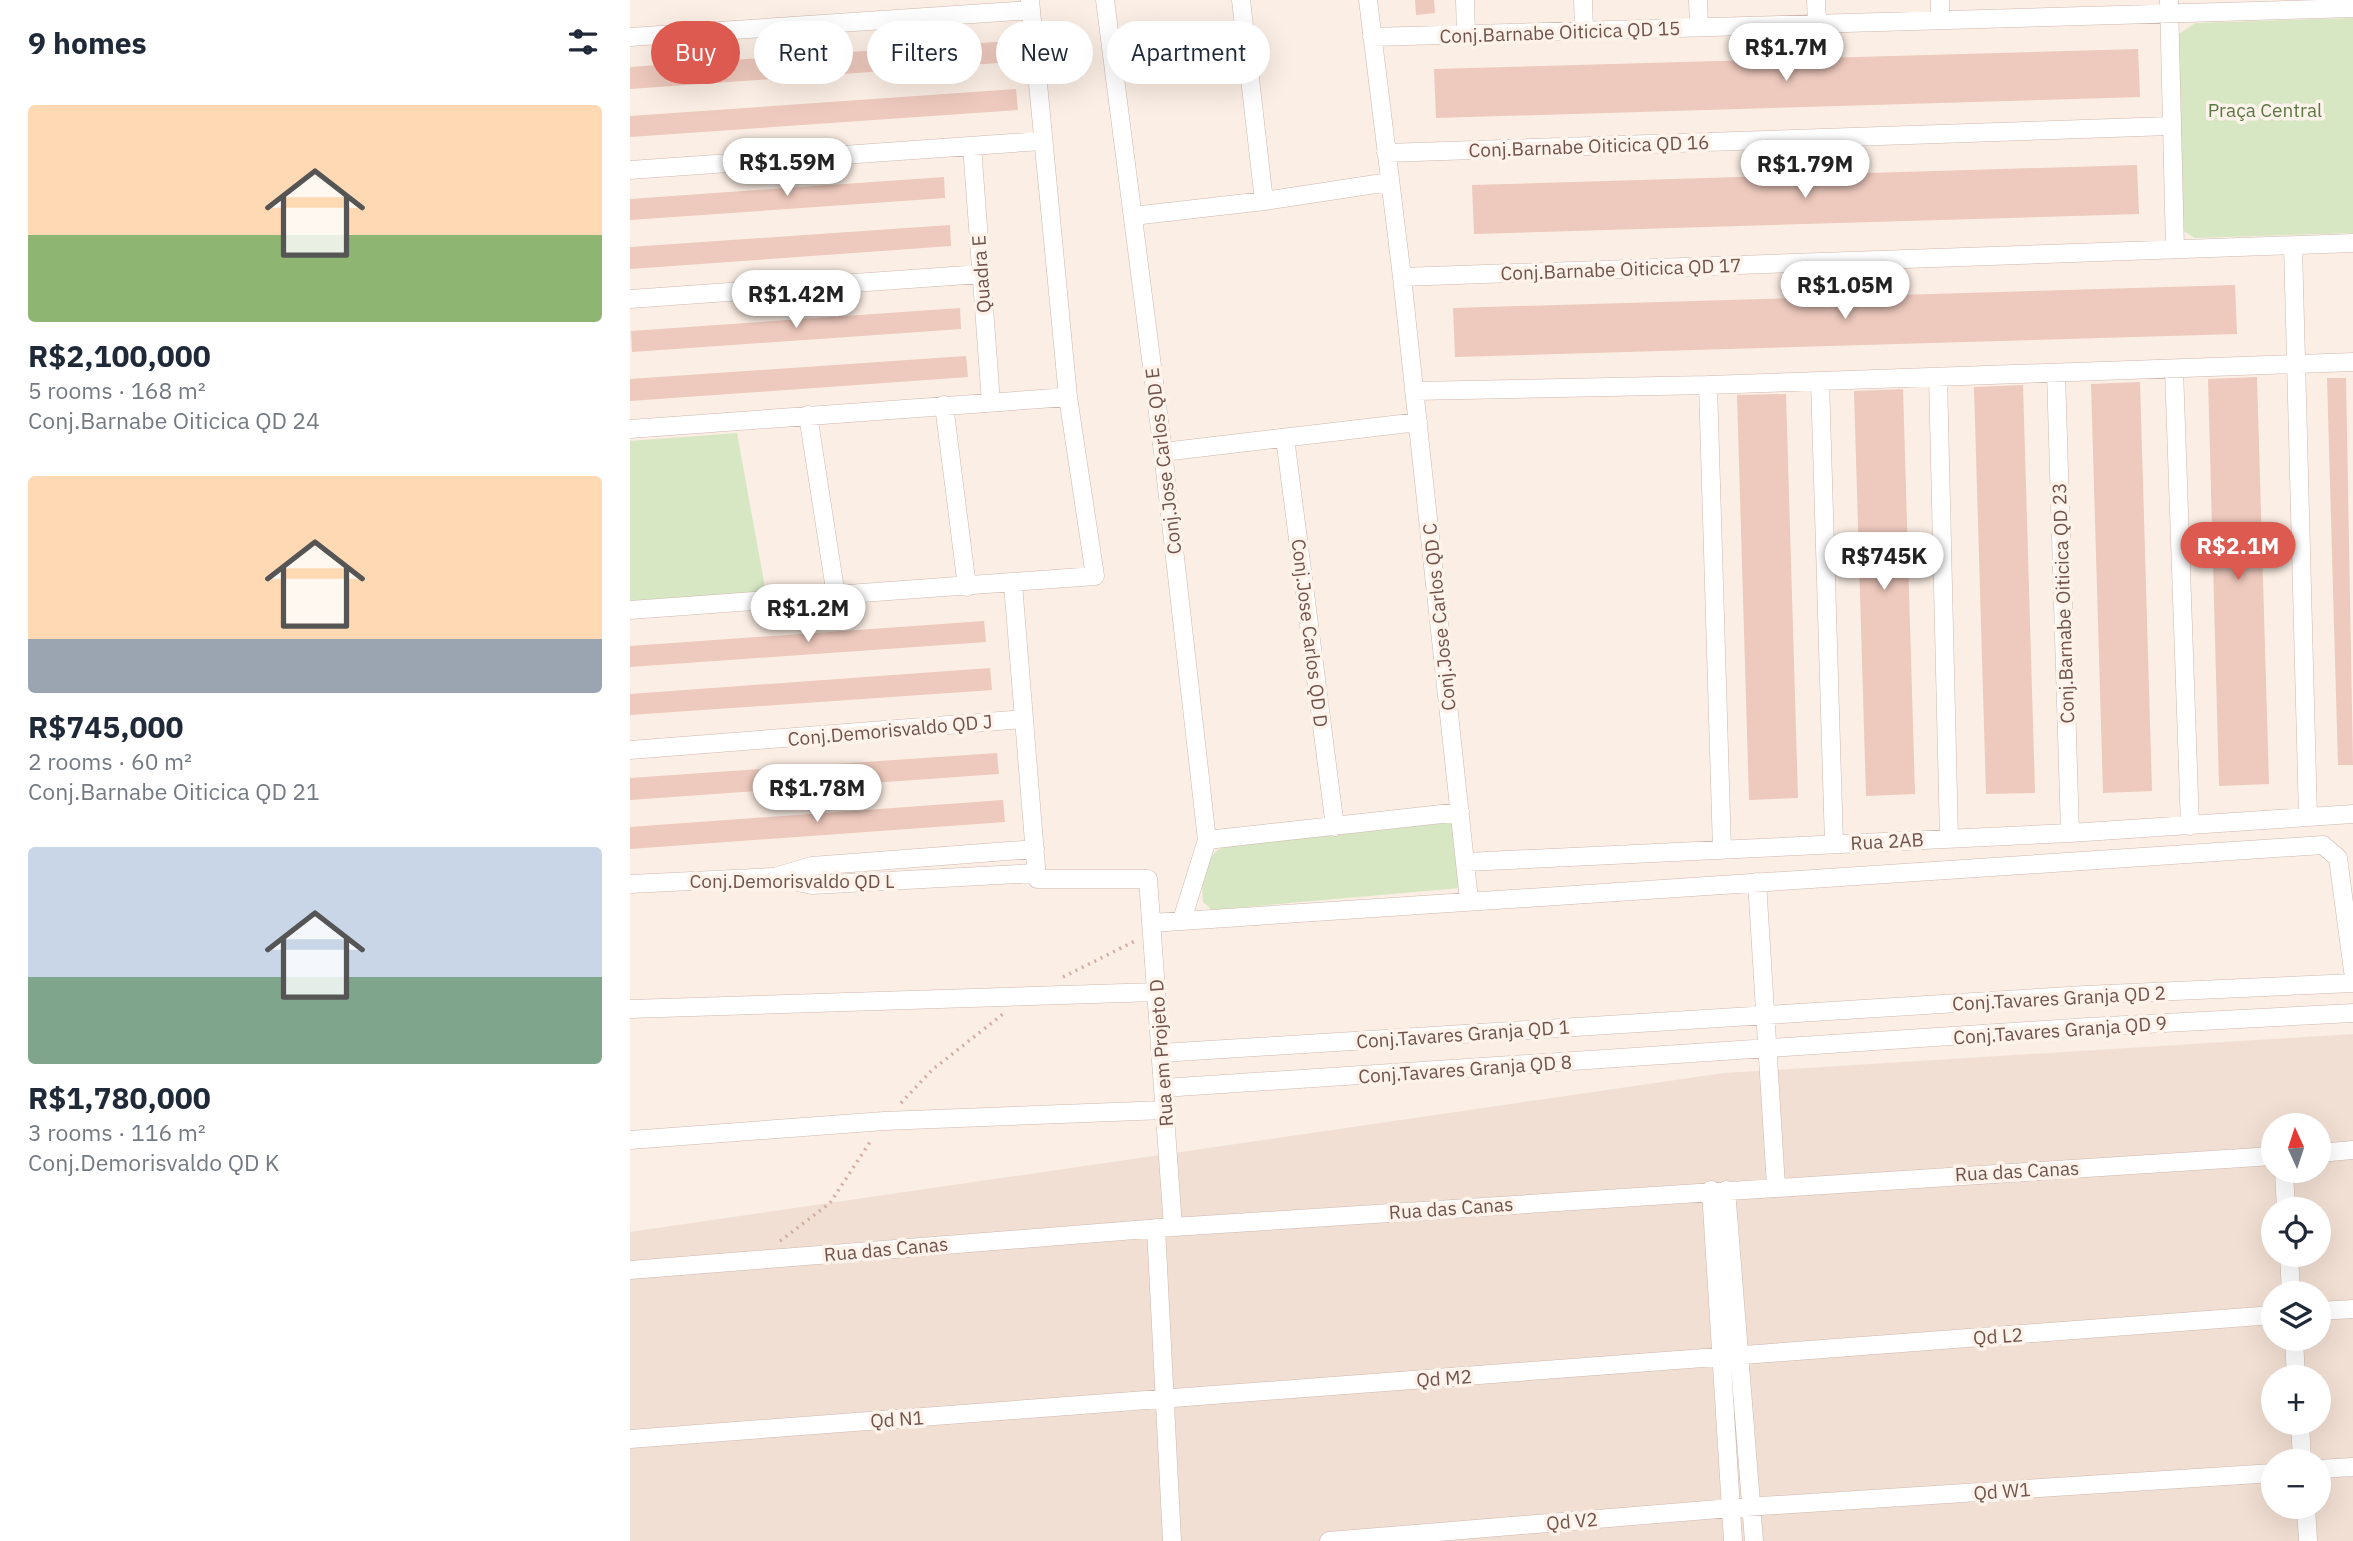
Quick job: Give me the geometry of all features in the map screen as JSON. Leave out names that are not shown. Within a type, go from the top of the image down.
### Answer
[{"type":"street","name":"Conj.Jose Carlos QD E","points":[[1105,0],[1163,452],[1207,840],[1182,920]]},
{"type":"street","points":[[1241,0],[1264,201]]},
{"type":"street","name":"Conj.Jose Carlos QD C","points":[[1367,0],[1415,391],[1469,900]]},
{"type":"street","points":[[1465,0],[1466,35]]},
{"type":"street","points":[[1583,0],[1584,30]]},
{"type":"street","points":[[1698,0],[1699,27]]},
{"type":"street","points":[[1816,0],[1817,23]]},
{"type":"street","points":[[1940,0],[1940,20]]},
{"type":"street","name":"Conj.Barnabe Oiticica QD 15","points":[[1372,37],[1940,20],[2057,8],[2288,4],[2353,8]]},
{"type":"street","points":[[630,37],[1030,5],[1041,141],[1068,397],[1095,576],[630,610]]},
{"type":"street","points":[[2169,6],[2169,126],[2175,248]]},
{"type":"street","name":"Conj.Barnabe Oiticica QD 16","points":[[1385,153],[2169,126]]},
{"type":"street","points":[[630,170],[1041,141]]},
{"type":"street","name":"Quadra E","points":[[972,146],[991,402]]},
{"type":"street","points":[[1133,215],[1264,201],[1389,182]]},
{"type":"street","name":"Conj.Barnabe Oiticica QD 17","points":[[1402,277],[2353,243]]},
{"type":"street","points":[[2293,246],[2308,817]]},
{"type":"street","points":[[630,299],[981,274]]},
{"type":"street","points":[[1415,391],[1708,385],[2353,362]]},
{"type":"street","points":[[2174,369],[2190,826]]},
{"type":"street","name":"Conj.Barnabe Oiticica QD 23","points":[[2056,373],[2070,833]]},
{"type":"street","points":[[1938,377],[1949,838]]},
{"type":"street","points":[[1820,381],[1834,844]]},
{"type":"street","points":[[1708,385],[1721,850]]},
{"type":"street","points":[[630,429],[1068,397]]},
{"type":"street","points":[[944,405],[967,587]]},
{"type":"street","points":[[808,415],[836,596]]},
{"type":"street","points":[[1163,452],[1418,422]]},
{"type":"street","name":"Conj.Jose Carlos QD D","points":[[1285,438],[1335,827]]},
{"type":"street","points":[[1013,584],[1037,873]]},
{"type":"street","name":"Conj.Demorisvaldo QD J","points":[[630,750],[1024,719]]},
{"type":"street","points":[[1207,840],[1460,812]]},
{"type":"street","name":"Rua 2AB","points":[[1466,862],[2070,833],[2353,814]]},
{"type":"street","points":[[1151,928],[1182,920],[2317,845],[2328,847],[2338,858],[2352,961]]},
{"type":"street","points":[[774,877],[812,866],[1035,849]]},
{"type":"street","name":"Conj.Demorisvaldo QD L","points":[[630,884],[774,877],[812,885],[1037,873],[1038,879],[1148,879]]},
{"type":"street","name":"Rua em Projeto D","points":[[1148,879],[1165,1110],[1164,1399],[1172,1541]]},
{"type":"street","points":[[1757,882],[1776,1186]]},
{"type":"street","name":"Conj.Tavares Granja QD 2","points":[[1765,1016],[2085,995],[2353,983]]},
{"type":"street","points":[[630,1009],[1156,992]]},
{"type":"street","points":[[2085,995],[2088,1027]]},
{"type":"street","name":"Conj.Tavares Granja QD 9","points":[[1767,1050],[2088,1027],[2353,1013]]},
{"type":"street","name":"Conj.Tavares Granja QD 1","points":[[1161,1053],[1765,1016]]},
{"type":"street","name":"Conj.Tavares Granja QD 8","points":[[1163,1088],[1767,1050]]},
{"type":"street","points":[[630,1140],[884,1121],[1165,1110]]},
{"type":"street","points":[[2331,1152],[2353,1150]]},
{"type":"street","name":"Rua das Canas","points":[[630,1270],[1164,1227],[2261,1157]]},
{"type":"street","points":[[1718,1190],[1732,1356],[1754,1541]]},
{"type":"street","points":[[2331,1311],[2353,1310]]},
{"type":"street","name":"Qd L2","points":[[1732,1356],[2261,1315]]},
{"type":"street","points":[[1732,1356],[1733,1541]]},
{"type":"street","name":"Qd M2","points":[[1164,1399],[1732,1356]]},
{"type":"street","name":"Qd N1","points":[[630,1439],[1164,1399]]},
{"type":"street","points":[[2331,1468],[2353,1467]]},
{"type":"street","name":"Qd W1","points":[[1731,1508],[2261,1474]]},
{"type":"street","name":"Qd V2","points":[[1329,1541],[1731,1508]]},
{"type":"street","points":[[2307,1519],[2308,1541]]},
{"type":"path","points":[[1060,978],[1151,928]]},
{"type":"path","points":[[754,1260],[830,1203],[884,1121],[932,1070],[1025,995]]},
{"type":"shaded area","points":[[2353,1034],[2353,1541],[630,1541],[630,1232],[1724,1073]]},
{"type":"green space","name":"Praça Central","points":[[2353,18],[2353,233],[2195,238],[2183,231],[2175,43],[2179,34],[2195,23]]},
{"type":"green space","points":[[737,433],[766,593],[630,603],[630,441]]},
{"type":"green space","points":[[1454,822],[1460,888],[1212,910],[1203,902],[1203,878],[1208,862],[1224,847]]},
{"type":"building","points":[[1415,0],[1434,0],[1435,13],[1416,15]]},
{"type":"building","points":[[996,42],[996,63],[982,64],[982,43]]},
{"type":"building","points":[[2138,49],[2140,97],[1436,118],[1434,69]]},
{"type":"building","points":[[867,51],[867,72],[853,73],[853,52]]},
{"type":"building","points":[[740,59],[754,59],[754,80],[740,81]]},
{"type":"building","points":[[651,66],[651,84],[701,84],[630,89],[630,67]]},
{"type":"building","points":[[1016,89],[1018,110],[630,137],[630,116]]},
{"type":"building","points":[[2137,165],[2139,214],[1474,234],[1472,185]]},
{"type":"building","points":[[944,177],[945,198],[630,220],[630,199]]},
{"type":"building","points":[[950,225],[951,246],[630,269],[630,247]]},
{"type":"building","points":[[2235,285],[2237,334],[1455,357],[1453,308]]},
{"type":"building","points":[[960,308],[961,329],[632,352],[631,331]]},
{"type":"building","points":[[966,356],[968,377],[630,401],[630,379]]},
{"type":"building","points":[[2257,377],[2269,784],[2219,786],[2208,379]]},
{"type":"building","points":[[2327,378],[2346,378],[2353,765],[2338,765]]},
{"type":"building","points":[[2140,382],[2152,791],[2103,793],[2091,384]]},
{"type":"building","points":[[2023,385],[2035,793],[1986,794],[1974,387]]},
{"type":"building","points":[[1903,389],[1915,794],[1866,796],[1854,391]]},
{"type":"building","points":[[1786,394],[1798,798],[1749,800],[1737,395]]},
{"type":"building","points":[[984,621],[986,642],[630,667],[630,646]]},
{"type":"building","points":[[990,668],[992,690],[630,715],[630,694]]},
{"type":"building","points":[[997,753],[999,774],[630,800],[630,778]]},
{"type":"building","points":[[1003,800],[1005,822],[630,849],[630,827]]}]
